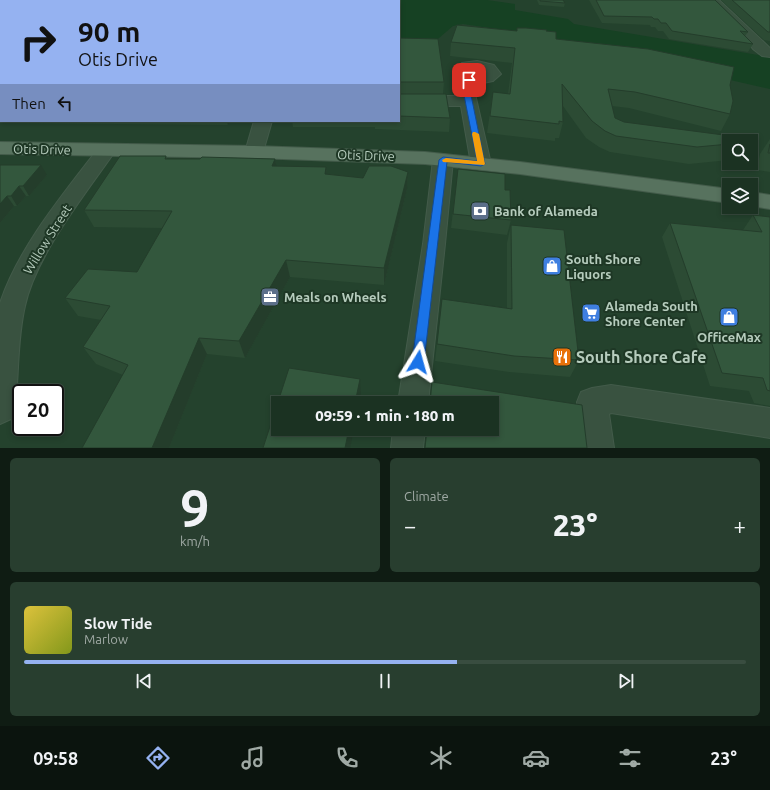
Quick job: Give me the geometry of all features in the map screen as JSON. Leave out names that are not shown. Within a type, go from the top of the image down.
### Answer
[{"type":"main road","name":"Otis Drive","points":[[0,148],[372,155],[481,164],[722,195]]},
{"type":"main road","points":[[758,200],[770,202]]},
{"type":"street","points":[[712,0],[751,37],[758,46],[767,53]]},
{"type":"street","points":[[469,80],[465,85],[481,164]]},
{"type":"street","points":[[400,101],[469,101]]},
{"type":"street","points":[[254,152],[263,122]]},
{"type":"street","name":"Willow Street","points":[[0,408],[6,343],[6,304],[21,282],[32,260],[59,218],[107,150]]},
{"type":"street","points":[[414,393],[434,244],[443,160]]},
{"type":"street","points":[[598,448],[592,402],[611,399],[770,423]]},
{"type":"street","points":[[406,448],[408,436]]},
{"type":"shaded area","points":[[400,0],[487,0],[515,4],[515,10],[568,19],[574,24],[770,57],[770,89],[530,34],[463,24],[453,26],[425,50],[400,49]]},
{"type":"building","points":[[563,0],[565,3],[540,1]]},
{"type":"building","points":[[596,0],[715,0],[748,32],[740,31],[753,44],[672,31],[666,23],[661,23],[658,19],[654,19],[652,17],[604,16]]},
{"type":"building","points":[[732,0],[770,0],[770,32],[768,32]]},
{"type":"building","points":[[457,25],[517,31],[517,28],[526,28],[556,32],[556,39],[648,49],[734,67],[730,85],[733,101],[730,114],[635,92],[608,89],[615,118],[624,122],[722,135],[722,145],[697,147],[616,136],[605,131],[592,121],[562,84],[563,122],[559,121],[559,124],[490,116],[493,92],[510,94],[515,48],[451,42]]},
{"type":"building","points":[[400,38],[438,39],[444,82],[400,82]]},
{"type":"building","points":[[400,94],[446,94],[450,118],[400,116]]},
{"type":"building","points":[[120,156],[166,156],[165,159],[200,159],[202,157],[275,159],[272,166],[326,167],[325,174],[363,178],[369,166],[391,166],[408,172],[384,268],[286,260],[239,341],[199,338],[152,448],[82,448],[128,365],[83,347],[110,306],[65,298],[88,269],[137,272],[172,211],[84,210]]},
{"type":"building","points":[[0,165],[41,165],[23,186],[19,186],[11,196],[7,196],[0,204]]},
{"type":"building","name":"Bank of Alameda","points":[[458,169],[505,174],[505,190],[510,190],[511,220],[453,214]]},
{"type":"building","name":"OfficeMax","points":[[753,215],[770,217],[770,391],[767,390],[763,378],[722,373],[670,223],[762,232]]},
{"type":"building","points":[[511,225],[564,230],[579,360],[514,356],[437,344],[442,299],[512,309]]},
{"type":"building","points":[[289,368],[360,379],[356,396],[280,396]]},
{"type":"building","points":[[432,382],[582,405],[587,448],[425,448],[426,436],[499,436],[499,396],[431,396]]},
{"type":"building","points":[[271,423],[271,436],[348,436],[345,448],[263,448]]},
{"type":"slow traffic","points":[[446,160],[481,164],[475,134]]},
{"type":"place","name":"Bank of Alameda","points":[[480,211]]},
{"type":"place","name":"South Shore Liquors","points":[[552,266]]},
{"type":"place","name":"Meals on Wheels","points":[[270,297]]},
{"type":"place","name":"Alameda South Shore Center","points":[[591,313]]},
{"type":"place","name":"OfficeMax","points":[[729,317]]},
{"type":"place","name":"South Shore Cafe","points":[[562,357]]},
{"type":"route","points":[[418,362],[434,244],[443,160],[481,164],[465,85],[469,80]]}]
